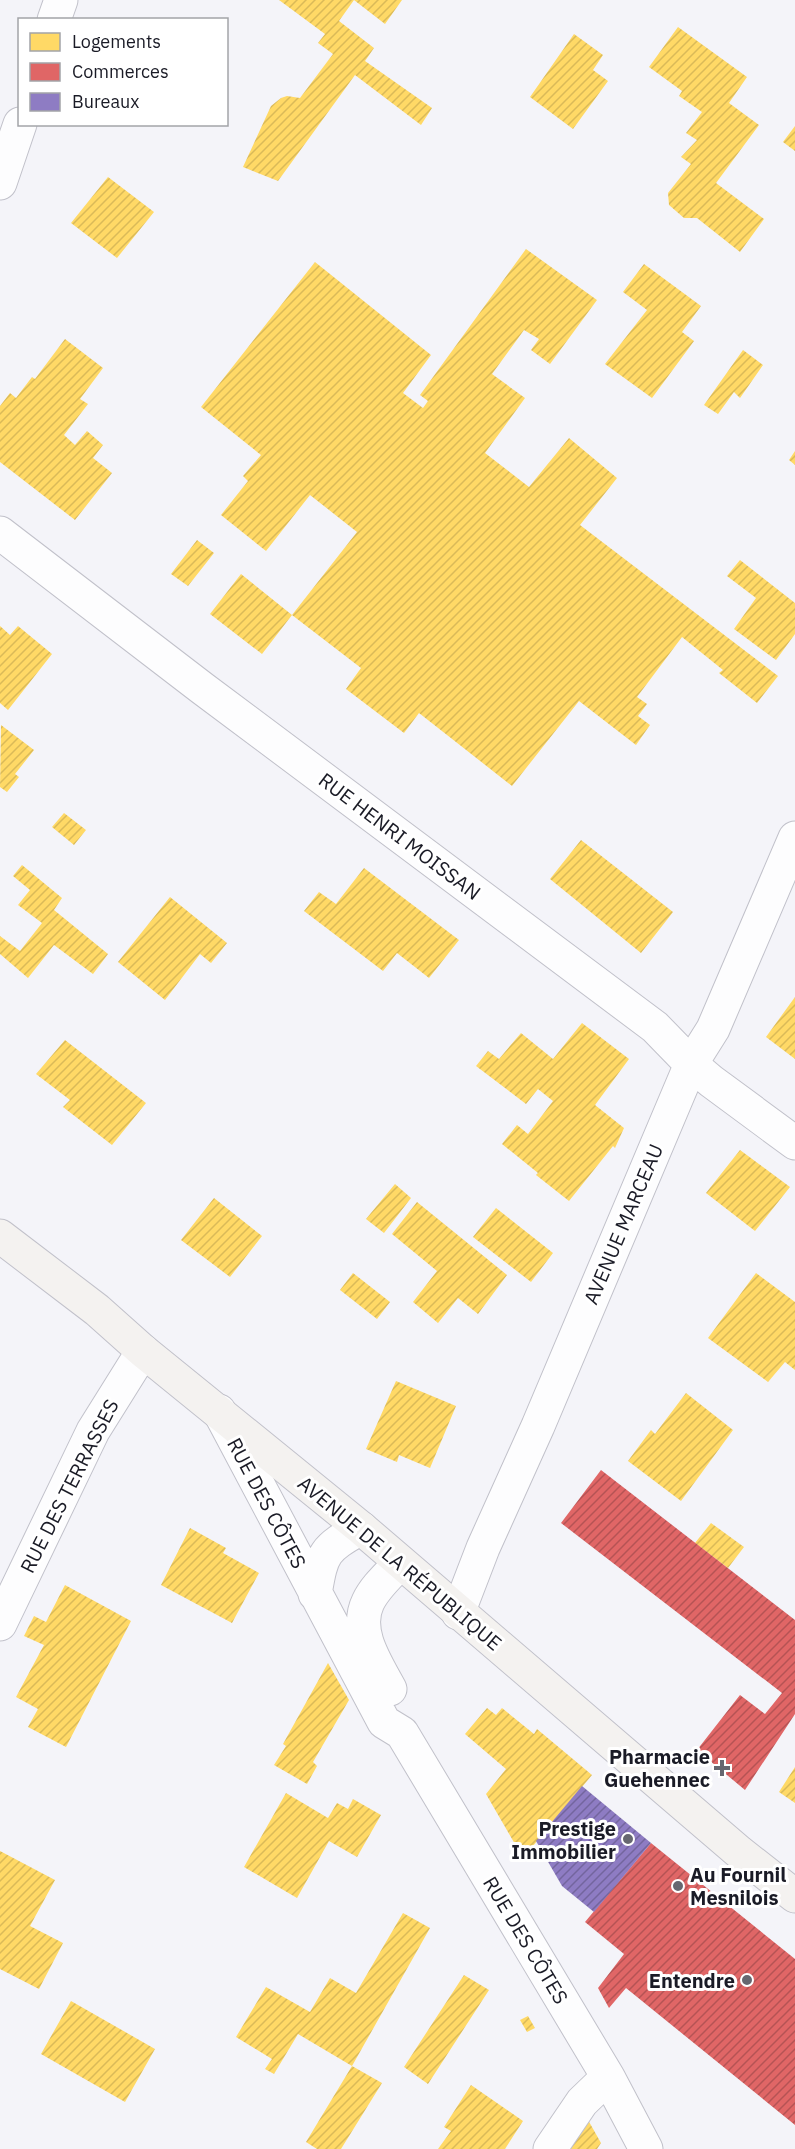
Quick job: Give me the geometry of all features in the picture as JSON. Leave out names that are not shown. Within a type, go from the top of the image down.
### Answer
[{"type":"main road","name":"AVENUE DE LA RÉPUBLIQUE","points":[[0,1236],[97,1310],[143,1351],[361,1528],[739,1852],[795,1896]]},
{"type":"street","points":[[55,18],[61,0]]},
{"type":"street","points":[[0,183],[19,126]]},
{"type":"street","name":"RUE HENRI MOISSAN","points":[[0,533],[202,688],[655,1027],[691,1064],[795,1143]]},
{"type":"street","name":"AVENUE MARCEAU","points":[[458,1613],[483,1548],[538,1425],[691,1064],[713,1029],[795,838]]},
{"type":"street","name":"RUE DES TERRASSES","points":[[0,1624],[93,1431],[143,1351]]},
{"type":"street","name":"RUE DES CÔTES","points":[[219,1412],[384,1722],[402,1733],[608,2077],[646,2149]]},
{"type":"street","name":"RUE DES CÔTES","points":[[315,1594],[320,1565],[333,1544],[361,1528]]},
{"type":"street","name":"RUE DES CÔTES","points":[[400,1563],[377,1588],[367,1603],[363,1627],[374,1659],[402,1711],[402,1733]]},
{"type":"street","points":[[550,2149],[582,2102],[608,2077]]},
{"type":"building: Logements","points":[[279,0],[354,0],[339,21],[374,48],[365,61],[432,108],[421,125],[355,75],[278,181],[243,167],[271,106],[287,96],[300,98],[333,54],[318,43],[325,34]]},
{"type":"building: Logements","points":[[354,0],[402,0],[385,24]]},
{"type":"building: Logements","points":[[678,27],[747,77],[729,103],[759,125],[716,183],[764,219],[740,252],[697,218],[684,218],[669,205],[668,193],[691,164],[681,157],[697,140],[686,133],[702,112],[679,96],[682,91],[649,67]]},
{"type":"building: Logements","points":[[574,34],[603,55],[593,70],[608,81],[573,129],[530,97]]},
{"type":"building: Logements","points":[[795,126],[795,151],[783,142]]},
{"type":"building: Logements","points":[[108,177],[154,212],[117,258],[71,223]]},
{"type":"building: Logements","points":[[526,249],[597,300],[550,364],[531,350],[539,339],[524,330],[492,374],[525,398],[485,453],[529,487],[569,438],[617,478],[580,525],[778,676],[757,703],[719,673],[723,670],[682,637],[637,697],[647,704],[638,716],[650,725],[636,745],[579,701],[512,786],[419,713],[404,733],[346,689],[361,668],[292,615],[357,532],[310,495],[266,551],[221,515],[248,481],[243,476],[261,455],[201,407],[315,262],[431,355],[403,393],[423,408],[428,401],[420,395]]},
{"type":"building: Logements","points":[[644,264],[701,306],[682,332],[694,341],[652,398],[605,364],[647,310],[623,292]]},
{"type":"building: Logements","points":[[65,339],[103,368],[80,399],[88,404],[64,435],[75,445],[87,431],[103,445],[93,458],[112,473],[75,520],[0,462],[0,406],[10,393],[16,398],[32,377],[35,379]]},
{"type":"building: Logements","points":[[743,350],[763,365],[740,398],[734,392],[718,414],[704,405]]},
{"type":"building: Logements","points":[[795,451],[795,465],[789,460]]},
{"type":"building: Logements","points":[[197,540],[214,553],[188,586],[171,574]]},
{"type":"building: Logements","points":[[740,560],[795,603],[795,634],[776,660],[734,629],[756,598],[727,576]]},
{"type":"building: Logements","points":[[241,574],[292,615],[262,654],[210,614]]},
{"type":"building: Logements","points":[[0,626],[10,635],[18,626],[52,654],[8,710],[0,703]]},
{"type":"building: Logements","points":[[1,725],[34,750],[15,774],[19,777],[7,792],[0,787]]},
{"type":"building: Logements","points":[[64,813],[86,830],[74,845],[52,827]]},
{"type":"building: Logements","points":[[581,840],[673,912],[641,953],[550,879]]},
{"type":"building: Logements","points":[[22,865],[62,898],[54,910],[108,954],[93,974],[54,945],[28,978],[0,954],[0,936],[20,951],[42,923],[18,905],[30,890],[13,876]]},
{"type":"building: Logements","points":[[364,868],[459,940],[429,978],[397,953],[383,971],[304,911],[319,892],[336,904]]},
{"type":"building: Logements","points":[[170,897],[227,943],[211,963],[200,954],[165,1000],[118,962]]},
{"type":"building: Logements","points":[[795,997],[795,1059],[766,1037]]},
{"type":"building: Logements","points":[[582,1023],[629,1059],[595,1105],[624,1128],[615,1148],[613,1146],[569,1201],[502,1144],[517,1125],[528,1134],[553,1101],[538,1089],[526,1104],[476,1066],[488,1051],[499,1059],[521,1033],[553,1059]]},
{"type":"building: Logements","points":[[65,1040],[146,1103],[112,1145],[63,1107],[70,1100],[36,1074]]},
{"type":"building: Logements","points":[[740,1150],[790,1187],[755,1231],[706,1193]]},
{"type":"building: Logements","points":[[395,1184],[411,1198],[384,1233],[366,1219]]},
{"type":"building: Logements","points":[[214,1198],[262,1236],[230,1277],[181,1240]]},
{"type":"building: Logements","points":[[417,1202],[507,1275],[478,1314],[458,1298],[438,1323],[413,1302],[437,1271],[392,1234]]},
{"type":"building: Logements","points":[[496,1208],[553,1253],[531,1282],[473,1237]]},
{"type":"building: Logements","points":[[353,1273],[390,1302],[377,1319],[340,1290]]},
{"type":"building: Logements","points":[[756,1273],[795,1302],[795,1370],[785,1362],[768,1382],[708,1338]]},
{"type":"building: Logements","points":[[396,1381],[456,1406],[430,1468],[399,1455],[397,1462],[366,1449]]},
{"type":"building: Logements","points":[[686,1393],[733,1430],[681,1501],[628,1461],[651,1430],[655,1434]]},
{"type":"building: Logements","points":[[711,1523],[744,1547],[728,1568],[695,1543]]},
{"type":"building: Logements","points":[[190,1528],[226,1548],[223,1553],[259,1573],[232,1623],[161,1585]]},
{"type":"building: Logements","points":[[65,1585],[131,1621],[66,1747],[28,1727],[38,1709],[16,1697],[44,1645],[24,1636],[34,1616],[46,1622]]},
{"type":"building: Logements","points":[[328,1663],[349,1700],[313,1762],[317,1766],[307,1784],[274,1765],[286,1746],[283,1744]]},
{"type":"building: Logements","points":[[487,1708],[496,1715],[502,1708],[534,1734],[537,1729],[592,1775],[523,1858],[486,1794],[506,1769],[465,1734]]},
{"type":"building: Logements","points":[[795,1767],[795,1803],[779,1792]]},
{"type":"building: Logements","points":[[286,1793],[328,1818],[337,1803],[348,1809],[353,1799],[381,1815],[357,1857],[329,1841],[297,1898],[244,1867]]},
{"type":"building: Logements","points":[[0,1851],[55,1880],[30,1926],[63,1943],[39,1989],[0,1969]]},
{"type":"building: Logements","points":[[403,1913],[430,1928],[352,2066],[298,2034],[274,2074],[265,2069],[272,2059],[236,2037],[266,1987],[310,2012],[330,1978],[356,1993]]},
{"type":"building: Logements","points":[[464,1975],[489,1990],[428,2084],[404,2067]]},
{"type":"building: Logements","points":[[71,2001],[155,2049],[125,2102],[41,2054]]},
{"type":"building: Logements","points":[[528,2016],[535,2028],[527,2032],[520,2020]]},
{"type":"building: Logements","points":[[352,2066],[382,2083],[341,2149],[317,2149],[306,2142]]},
{"type":"building: Logements","points":[[471,2085],[523,2121],[505,2149],[438,2149],[451,2131],[444,2127]]},
{"type":"building: Logements","points":[[583,2111],[601,2143],[597,2149],[557,2149]]},
{"type":"building: Commerces","points":[[601,1470],[795,1620],[795,1714],[745,1790],[697,1750],[740,1695],[765,1714],[782,1693],[561,1523]]},
{"type":"building: Commerces","points":[[651,1843],[795,1959],[795,2125],[626,1988],[609,2008],[598,1988],[624,1954],[585,1922]]},
{"type":"building: Bureaux","points":[[582,1786],[651,1843],[594,1912],[562,1886],[536,1841]]},
{"type":"place","name":"Pharmacie Guehennec","points":[[722,1768]]},
{"type":"place","name":"Prestige Immobilier","points":[[628,1839]]},
{"type":"place","name":"Au Fournil Mesnilois","points":[[678,1886]]},
{"type":"place","name":"Entendre","points":[[747,1980]]}]
